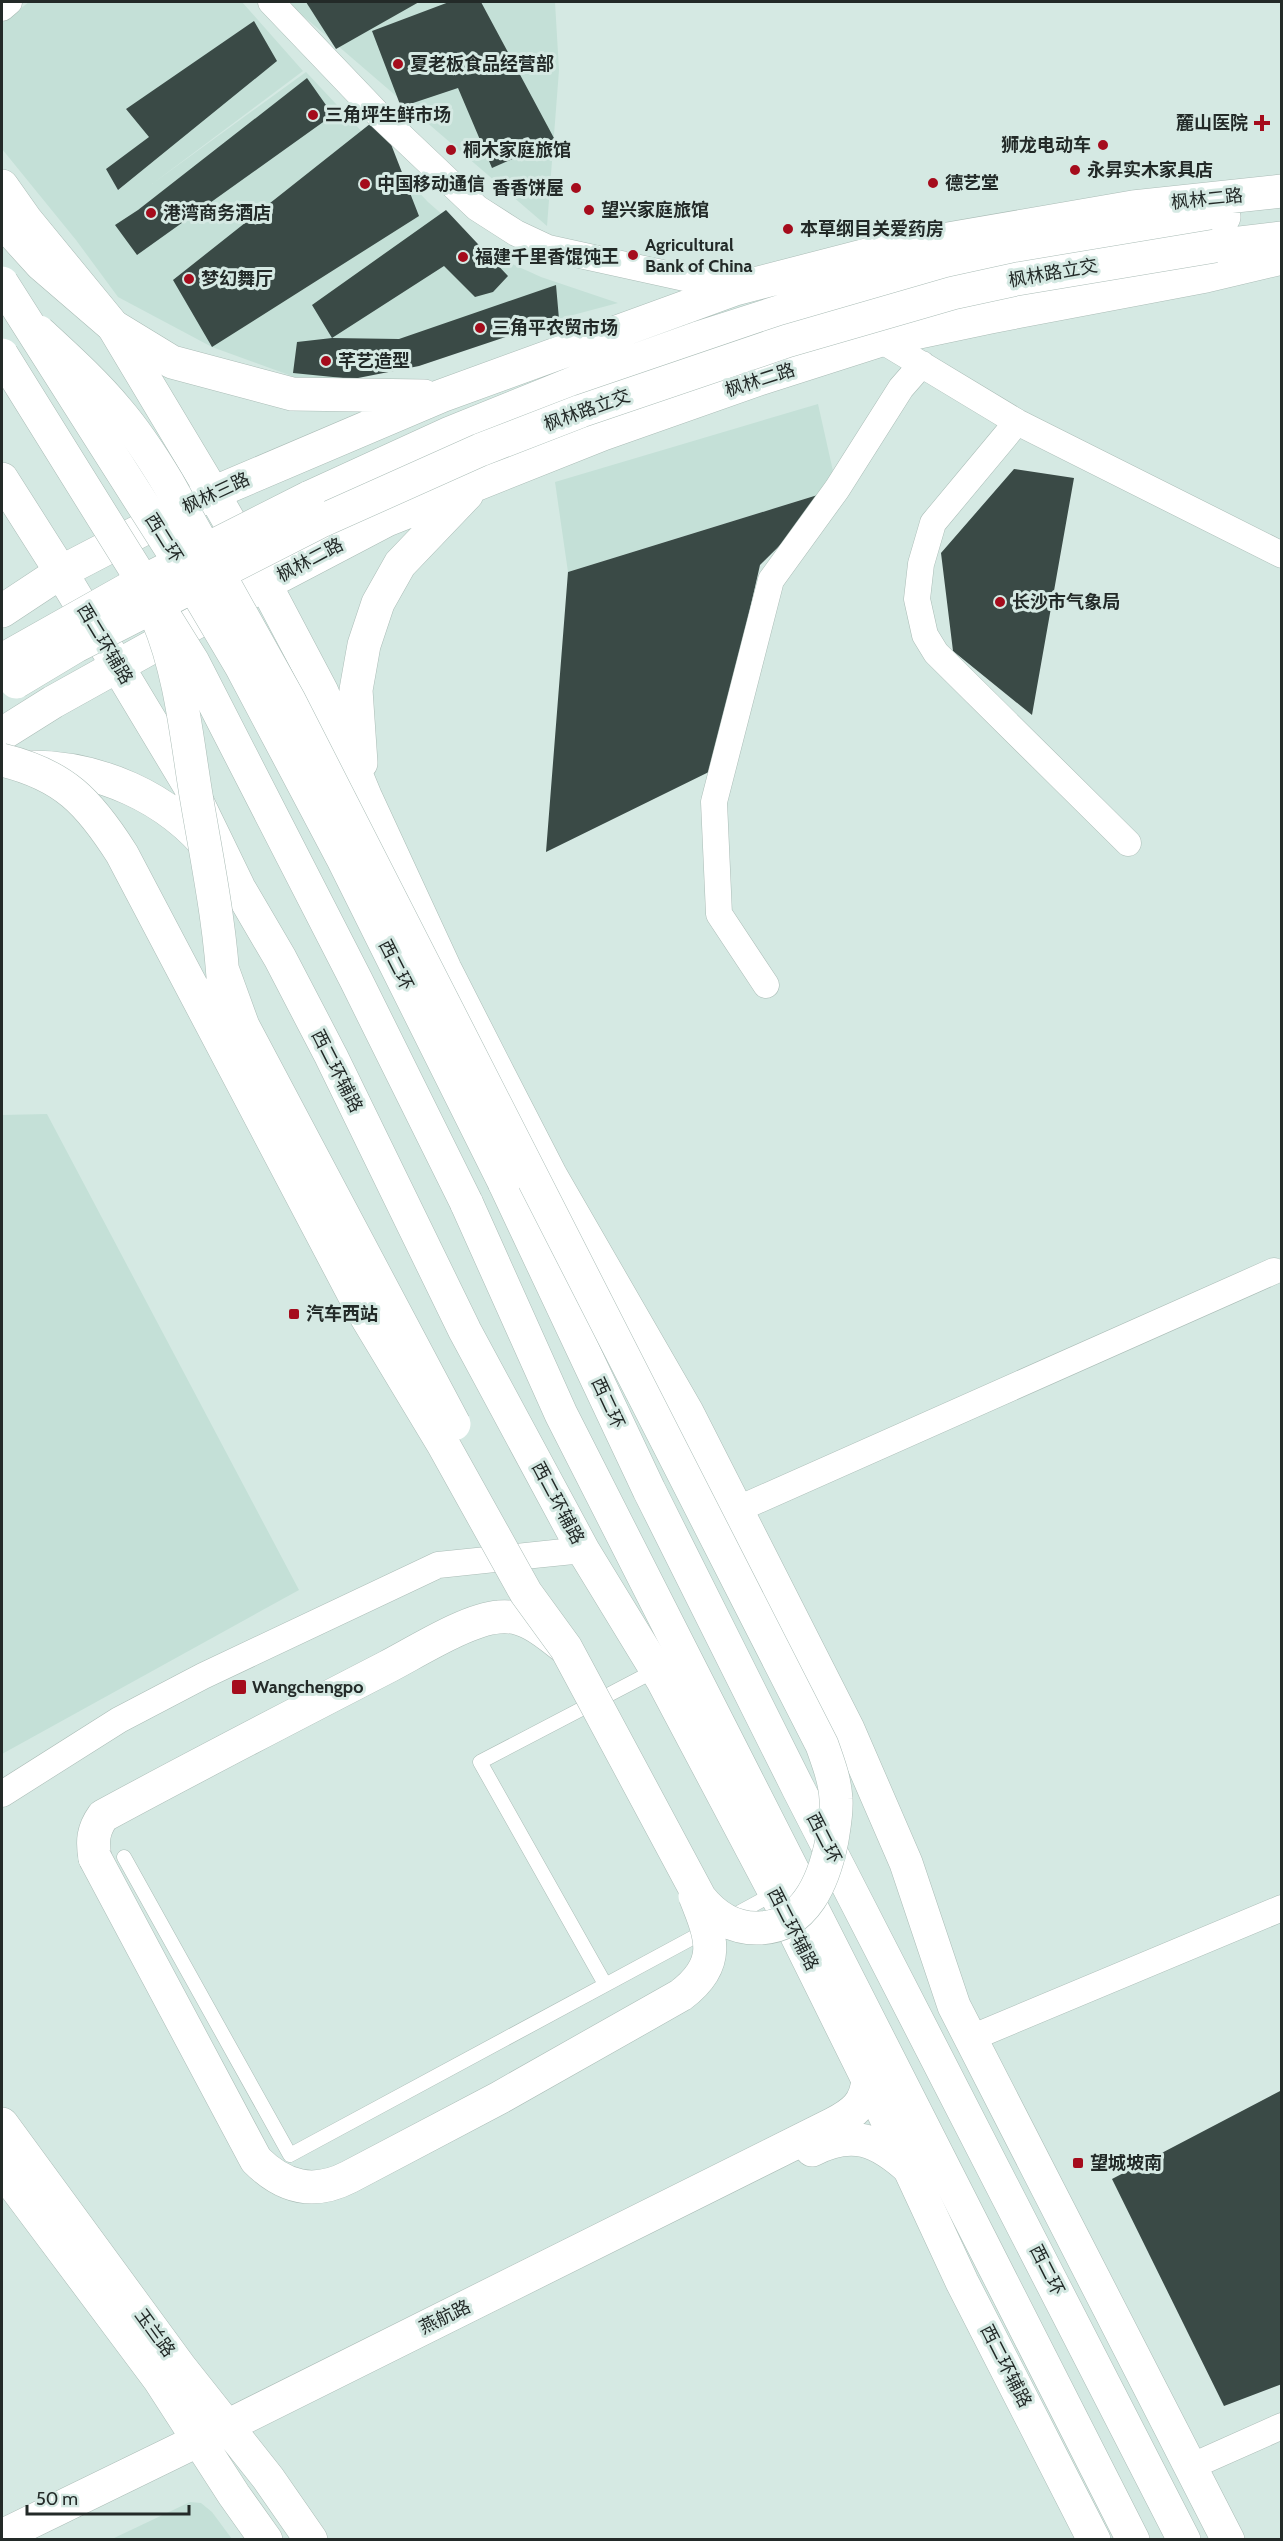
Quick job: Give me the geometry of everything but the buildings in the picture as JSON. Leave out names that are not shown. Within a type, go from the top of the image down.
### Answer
[{"type":"main road","points":[[2,186],[26,220],[113,326],[265,584],[322,692],[366,798],[445,969],[551,1176],[687,1412],[848,1729],[906,1863],[954,2006],[1227,2540]]},
{"type":"main road","name":"枫林二路","points":[[441,396],[735,289],[890,249],[1133,207],[1281,191]]},
{"type":"main road","name":"枫林二路","points":[[1208,234],[1281,204]]},
{"type":"main road","points":[[2,221],[41,264],[113,326],[172,362],[292,394],[441,396]]},
{"type":"main road","points":[[1208,234],[1281,238]]},
{"type":"main road","name":"枫林路立交","points":[[2,660],[132,587],[308,498],[450,433],[586,378],[709,334],[948,263],[1208,234]]},
{"type":"main road","name":"枫林路立交","points":[[2,690],[76,646],[319,522],[480,450],[581,411],[787,341],[953,293],[1208,234]]},
{"type":"main road","name":"枫林二路","points":[[265,584],[387,520],[477,483],[603,434],[881,340],[1206,276],[1281,258]]},
{"type":"main road","name":"西二环","points":[[2,284],[180,563],[241,666],[342,857],[504,1182],[649,1490],[1184,2540]]},
{"type":"main road","points":[[27,321],[87,376],[119,412],[147,450],[168,483],[266,658],[514,1138],[822,1745],[832,1773],[836,1799],[835,1823],[828,1860],[811,1899],[798,1914],[786,1922],[769,1928],[746,1928],[725,1921],[710,1911],[689,1880],[566,1648],[534,1573],[243,1026],[223,971]]},
{"type":"main road","points":[[2,355],[193,662],[248,768],[466,1202],[561,1414],[1133,2540]]},
{"type":"main road","name":"枫林三路","points":[[2,610],[61,572],[213,493],[441,396]]},
{"type":"main road","name":"西二环辅路","points":[[2,479],[61,572],[189,785],[239,888],[280,958],[331,1056],[465,1330],[583,1550],[656,1670],[775,1893],[868,2079],[962,2282],[1094,2540]]},
{"type":"main road","points":[[366,798],[356,690],[364,645],[378,603],[400,564],[477,483]]},
{"type":"main road","points":[[142,579],[162,629],[183,703],[223,971],[229,1060]]},
{"type":"main road","points":[[2,734],[53,702],[265,584]]},
{"type":"main road","points":[[2,760],[56,780],[72,792],[99,819],[122,854],[361,1308],[443,1444],[526,1593],[566,1648]]},
{"type":"main road","points":[[2,769],[42,767],[87,774],[111,780],[145,795],[164,807],[200,837],[239,888]]},
{"type":"main road","points":[[566,1648],[529,1622],[514,1617],[498,1617],[482,1621],[458,1631],[218,1754],[103,1816],[95,1828],[92,1843],[95,1858],[256,2160],[270,2174],[284,2181],[301,2186],[319,2187],[336,2184],[499,2098],[663,2007],[698,1983],[708,1966],[709,1936],[689,1880]]},
{"type":"main road","name":"燕航路","points":[[39,2540],[171,2477],[218,2440],[853,2113],[863,2103],[868,2079]]},
{"type":"main road","name":"玉兰路","points":[[2,2124],[180,2367],[266,2540]]},
{"type":"main road","name":"燕航路","points":[[2,2536],[218,2440],[580,2268],[823,2144],[837,2139],[865,2140],[891,2153],[910,2169]]},
{"type":"main road","name":"玉兰路","points":[[2,2169],[159,2379],[311,2540]]},
{"type":"street","points":[[2,8],[9,2]]},
{"type":"street","points":[[271,2],[380,116],[477,208],[516,233],[548,248],[735,289]]},
{"type":"street","points":[[881,340],[1017,422],[1281,555]]},
{"type":"street","points":[[766,985],[719,914],[714,802],[771,580],[837,489],[902,388],[922,364]]},
{"type":"street","points":[[1017,422],[933,523],[921,564],[917,599],[925,635],[936,653],[1128,843]]},
{"type":"street","points":[[736,1510],[1274,1271]]},
{"type":"street","points":[[2,1794],[119,1720],[171,1692],[438,1564],[583,1550]]},
{"type":"street","points":[[971,2038],[1281,1908]]},
{"type":"street","points":[[1190,2467],[1281,2426]]},
{"type":"lane","points":[[605,1984],[480,1762],[656,1670]]},
{"type":"lane","points":[[124,1857],[290,2155],[775,1893]]},
{"type":"shaded area","points":[[29,2],[242,2],[303,71],[152,184],[306,72],[428,202],[484,251],[541,277],[618,303],[314,384],[212,347],[118,297],[76,240],[2,149],[2,23]]},
{"type":"shaded area","points":[[287,2],[555,2],[559,70],[547,226]]},
{"type":"shaded area","points":[[818,404],[837,489],[568,572],[555,482]]},
{"type":"shaded area","points":[[47,1114],[299,1590],[2,1754],[2,1115]]},
{"type":"shaded area","points":[[190,2502],[201,2503],[212,2512],[232,2539],[112,2539]]},
{"type":"place","name":"夏老板食品经营部","points":[[398,64]]},
{"type":"place","name":"三角坪生鲜市场","points":[[313,115]]},
{"type":"place","name":"麓山医院","points":[[1262,123]]},
{"type":"place","name":"狮龙电动车","points":[[1103,145]]},
{"type":"place","name":"桐木家庭旅馆","points":[[451,150]]},
{"type":"place","name":"永昇实木家具店","points":[[1075,170]]},
{"type":"place","name":"德艺堂","points":[[933,183]]},
{"type":"place","name":"中国移动通信","points":[[365,184]]},
{"type":"place","name":"香香饼屋","points":[[576,188]]},
{"type":"place","name":"望兴家庭旅馆","points":[[589,210]]},
{"type":"place","name":"港湾商务酒店","points":[[151,213]]},
{"type":"place","name":"本草纲目关爱药房","points":[[788,229]]},
{"type":"place","name":"Agricultural Bank of China","points":[[633,255]]},
{"type":"place","name":"福建千里香馄饨王","points":[[463,257]]},
{"type":"place","name":"梦幻舞厅","points":[[189,279]]},
{"type":"place","name":"三角平农贸市场","points":[[480,328]]},
{"type":"place","name":"芊艺造型","points":[[326,361]]},
{"type":"place","name":"长沙市气象局","points":[[1000,602]]},
{"type":"place","name":"汽车西站","points":[[294,1314]]},
{"type":"place","name":"Wangchengpo","points":[[239,1687]]},
{"type":"place","name":"望城坡南","points":[[1078,2163]]}]
